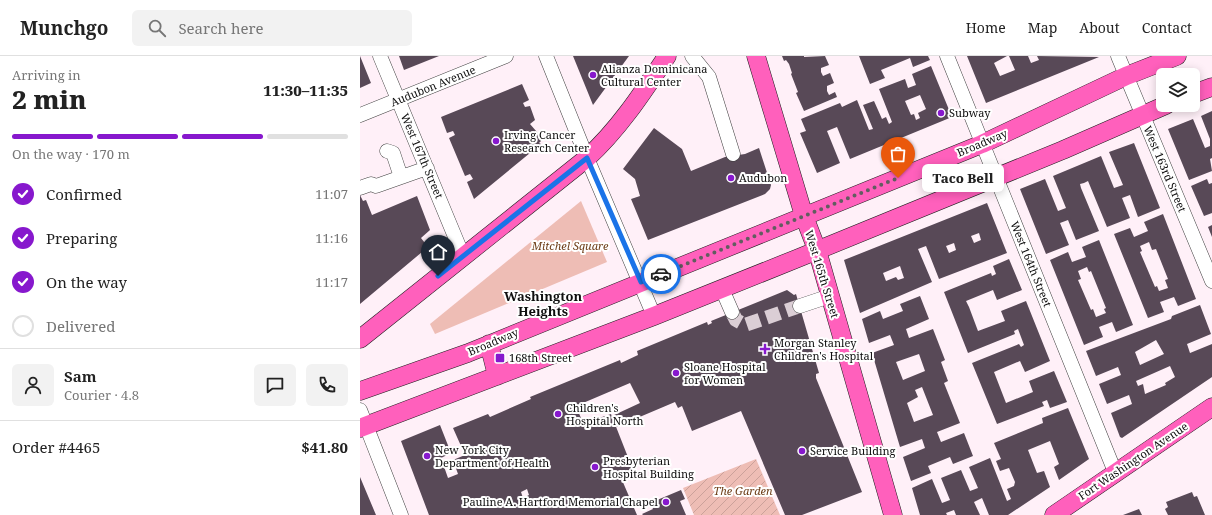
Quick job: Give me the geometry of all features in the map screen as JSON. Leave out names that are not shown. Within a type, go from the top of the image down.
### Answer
[{"type":"main road","points":[[360,339],[587,158],[608,138],[622,121],[667,56]]},
{"type":"main road","name":"West 165th Street","points":[[756,56],[804,216],[817,250],[893,515]]},
{"type":"main road","name":"Broadway","points":[[360,390],[422,370],[488,344],[982,144],[1126,76],[1177,56]]},
{"type":"main road","points":[[1200,91],[1212,87]]},
{"type":"main road","points":[[362,422],[497,376],[654,316],[996,178],[1156,109]]},
{"type":"main road","points":[[488,344],[497,376]]},
{"type":"main road","name":"Fort Washington Avenue","points":[[1054,515],[1212,407]]},
{"type":"street","name":"West 167th Street","points":[[380,56],[463,256]]},
{"type":"street","name":"Audubon Avenue","points":[[360,115],[506,56]]},
{"type":"street","points":[[546,56],[587,158],[641,282],[654,316]]},
{"type":"street","points":[[692,56],[709,77],[733,154]]},
{"type":"street","name":"West 164th Street","points":[[947,56],[1115,472]]},
{"type":"street","name":"West 163rd Street","points":[[1118,56],[1212,281]]},
{"type":"street","points":[[387,151],[392,153],[401,177]]},
{"type":"street","points":[[360,192],[371,184],[376,186],[427,168]]},
{"type":"street","points":[[722,289],[732,312]]},
{"type":"street","points":[[800,306],[830,296]]},
{"type":"street","points":[[362,422],[401,515]]},
{"type":"green space","name":"Mitchel Square","points":[[581,201],[607,262],[435,334],[430,324]]},
{"type":"green space","name":"The Garden","points":[[756,459],[780,515],[694,515],[683,488]]},
{"type":"building","points":[[360,56],[371,83],[360,88]]},
{"type":"building","points":[[399,56],[439,56],[404,70]]},
{"type":"building","points":[[573,56],[629,56],[593,105]]},
{"type":"building","points":[[782,56],[825,56],[829,65],[821,68],[821,72],[823,76],[830,73],[834,83],[827,86],[827,91],[829,95],[835,92],[837,97],[804,111],[796,93],[798,92],[789,64],[786,60],[784,61]]},
{"type":"building","points":[[859,56],[928,56],[930,60],[913,67],[910,58],[881,70],[885,78],[870,84]]},
{"type":"building","points":[[967,56],[1007,56],[994,63],[1000,76],[1015,70],[1009,56],[1028,56],[1031,63],[1039,60],[1037,56],[1099,57],[986,103]]},
{"type":"building","points":[[931,66],[952,117],[850,159],[837,127],[827,131],[840,163],[817,173],[800,133],[806,131],[801,119],[840,103],[842,107],[857,100],[869,130],[873,129],[863,105],[874,101],[882,119],[886,117],[889,124],[892,122],[879,89],[905,79],[908,88],[916,85],[912,74]],"holes":[[[920,95],[926,109],[918,113],[920,118],[916,120],[914,114],[911,115],[905,101]]]},
{"type":"building","name":"Irving Cancer Research Center","points":[[522,84],[529,100],[523,103],[525,107],[530,106],[535,120],[530,124],[543,139],[539,143],[541,144],[474,199],[467,182],[473,179],[470,174],[465,176],[449,138],[455,135],[453,131],[447,133],[441,117]]},
{"type":"building","points":[[1212,111],[1212,158],[1210,159],[1212,171],[1189,180],[1168,129],[1193,119],[1205,148],[1210,146],[1210,139],[1201,116]]},
{"type":"building","points":[[654,128],[682,149],[691,171],[725,157],[745,154],[759,148],[771,185],[770,189],[765,194],[648,240],[631,199],[640,196],[635,179],[623,169]]},
{"type":"building","points":[[1134,143],[1160,208],[1138,217],[1130,195],[1122,198],[1130,218],[1107,227],[1088,181],[1080,184],[1099,231],[1076,240],[1068,220],[1060,223],[1069,245],[1046,254],[1020,189],[1045,179],[1058,211],[1066,208],[1053,176],[1101,156],[1114,188],[1123,185],[1109,152]]},
{"type":"building","points":[[1207,179],[1209,184],[1212,183],[1212,213],[1204,216],[1191,186]]},
{"type":"building","points":[[360,195],[363,201],[366,200],[372,215],[417,196],[430,230],[421,238],[428,247],[360,304]]},
{"type":"building","points":[[987,203],[1007,253],[939,279],[926,246],[918,249],[932,282],[860,313],[844,260]],"holes":[[[979,233],[981,240],[974,243],[971,236]],[[954,243],[956,250],[949,253],[946,246]],[[900,266],[904,278],[898,280],[896,277],[886,281],[883,273]]]},
{"type":"building","points":[[1163,214],[1196,299],[1178,306],[1174,297],[1160,302],[1164,312],[1148,318],[1114,234],[1130,228],[1134,237],[1148,231],[1144,222]],"holes":[[[1149,242],[1152,250],[1156,249],[1168,279],[1165,280],[1168,288],[1159,291],[1157,286],[1155,287],[1140,252],[1142,251],[1140,246]]]},
{"type":"building","points":[[1212,225],[1212,237],[1208,227]]},
{"type":"building","points":[[1099,240],[1133,325],[1116,332],[1112,322],[1099,327],[1103,337],[1084,345],[1050,260],[1068,252],[1072,262],[1086,257],[1082,247]],"holes":[[[1087,267],[1089,272],[1091,271],[1106,308],[1104,309],[1106,313],[1096,317],[1093,309],[1091,310],[1078,280],[1081,279],[1078,271]]]},
{"type":"building","points":[[1009,259],[1022,290],[997,300],[993,290],[966,301],[978,331],[1005,321],[1001,311],[1026,301],[1050,361],[1025,372],[1020,361],[994,372],[1006,403],[1033,392],[1029,381],[1054,371],[1067,402],[1050,408],[1047,400],[1042,402],[1044,406],[997,424],[972,363],[1019,344],[1021,347],[1024,345],[1018,329],[1014,331],[1015,334],[968,353],[944,292],[991,273],[992,276],[996,274],[993,266]]},
{"type":"building","points":[[787,290],[794,295],[796,294],[819,373],[816,374],[816,378],[862,492],[802,515],[785,515],[741,411],[692,431],[682,406],[678,408],[675,402],[616,427],[635,475],[622,480],[637,515],[429,515],[401,441],[440,425],[451,453],[441,458],[448,478],[458,474],[453,460],[465,455],[453,428],[488,414],[490,417],[531,399],[530,397],[620,360],[621,363],[638,355],[637,351],[707,322],[708,325],[712,323],[711,321]],"holes":[[[630,383],[640,403],[612,416],[615,423],[611,414],[572,427],[583,423],[576,406]],[[527,489],[529,495],[523,498],[521,492]]]},
{"type":"building","points":[[920,296],[929,319],[906,329],[909,338],[933,329],[945,360],[941,362],[948,381],[944,383],[960,423],[937,432],[941,442],[964,433],[973,456],[953,464],[950,457],[928,466],[931,473],[911,481],[903,457],[925,448],[922,439],[900,447],[872,353],[894,345],[890,335],[869,343],[862,319],[880,311],[883,319],[903,311],[900,304]],"holes":[[[919,354],[925,371],[903,380],[896,362]],[[922,387],[933,415],[914,422],[907,403],[918,397],[915,390]]]},
{"type":"building","points":[[1200,305],[1211,334],[1187,344],[1190,353],[1212,344],[1212,377],[1122,438],[1120,437],[1111,413],[1132,404],[1129,395],[1107,404],[1099,384],[1121,375],[1118,367],[1096,376],[1086,351],[1171,319],[1172,316]],"holes":[[[1156,340],[1164,354],[1140,365],[1135,352]],[[1170,366],[1175,377],[1165,383],[1166,385],[1145,394],[1143,384],[1138,386],[1136,381]]]},
{"type":"building","points":[[1068,408],[1089,459],[1059,480],[1054,467],[1059,464],[1050,441],[1028,450],[1037,473],[1044,471],[1050,487],[1008,515],[989,515],[982,498],[974,502],[980,515],[956,515],[954,510],[946,513],[947,515],[920,515],[912,488],[932,479],[942,503],[950,500],[941,478],[961,470],[970,491],[978,488],[969,467],[990,458],[1007,501],[1011,499],[1007,489],[1014,486],[1015,482],[1009,468],[1000,471],[996,461],[1001,459],[994,443],[1043,423],[1042,418]]},
{"type":"building","points":[[360,477],[376,515],[360,515]]},
{"type":"building","name":"Pauline A. Hartford Memorial Chapel","points":[[681,490],[685,499],[680,501],[686,515],[642,514],[653,509],[650,503]]},
{"type":"building","points":[[1192,492],[1194,497],[1197,496],[1205,515],[1168,515],[1165,509],[1168,507],[1166,502]]},
{"type":"building","points":[[1139,509],[1142,515],[1123,515]]},
{"type":"tunnel","points":[[732,312],[736,320],[745,325],[800,306]]},
{"type":"way so far","points":[[661,274],[898,178]]},
{"type":"place","name":"Alianza Dominicana Cultural Center","points":[[593,75]]},
{"type":"place","name":"Subway","points":[[941,113]]},
{"type":"place","name":"Irving Cancer Research Center","points":[[496,141]]},
{"type":"place","name":"Audubon","points":[[731,178]]},
{"type":"place","name":"Taco Bell","points":[[898,178]]},
{"type":"place","name":"Morgan Stanley Children's Hospital","points":[[765,349]]},
{"type":"place","name":"168th Street","points":[[500,358]]},
{"type":"place","name":"Sloane Hospital for Women","points":[[676,373]]},
{"type":"place","name":"Children's Hospital North","points":[[558,414]]},
{"type":"place","name":"Service Building","points":[[802,451]]},
{"type":"place","name":"New York City Department of Health","points":[[427,456]]},
{"type":"place","name":"Presbyterian Hospital Building","points":[[595,467]]},
{"type":"place","name":"Pauline A. Hartford Memorial Chapel","points":[[666,502]]},
{"type":"district","name":"Washington Heights","points":[[543,304]]},
{"type":"route","points":[[438,276],[587,158],[641,282],[661,274]]}]
